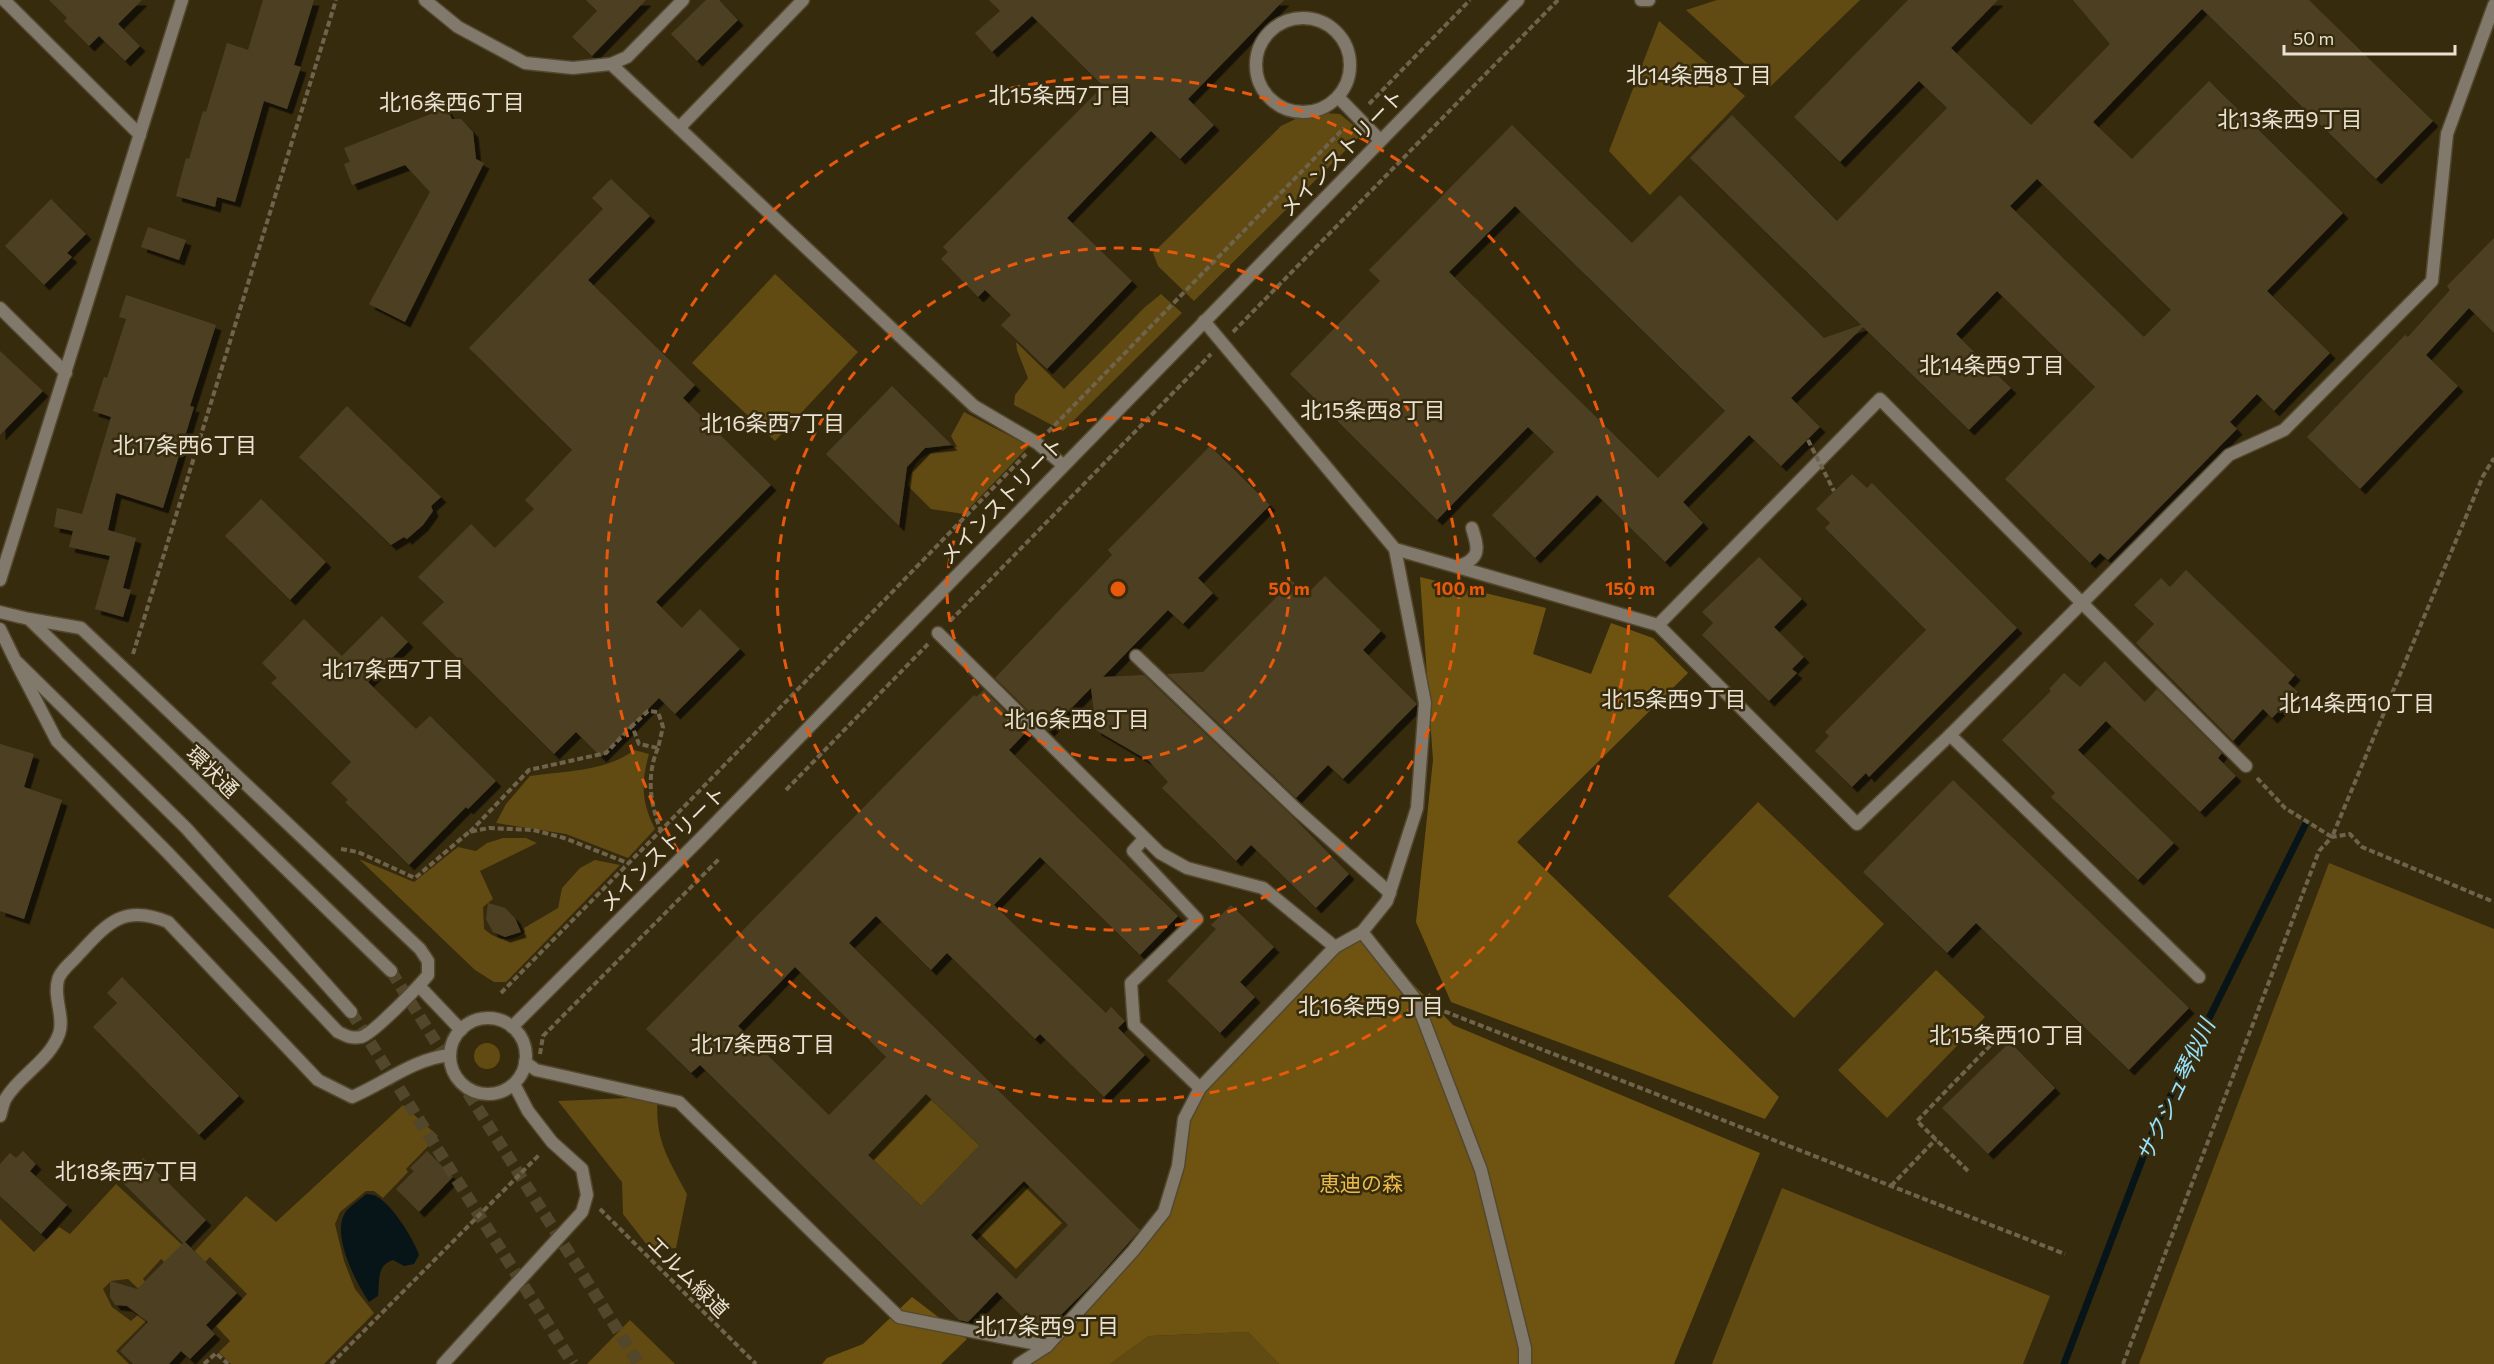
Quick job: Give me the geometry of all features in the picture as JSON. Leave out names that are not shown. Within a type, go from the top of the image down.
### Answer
[{"type":"street","points":[[4,0],[140,135]]},
{"type":"street","points":[[0,580],[182,0]]},
{"type":"street","points":[[425,0],[459,27],[525,63],[573,68],[611,64],[627,57],[683,0]]},
{"type":"street","points":[[679,128],[803,0]]},
{"type":"street","name":"メインストリート","points":[[512,1027],[698,841],[1518,0]]},
{"type":"street","points":[[1641,0],[1649,0]]},
{"type":"street","points":[[1395,549],[1658,625],[1857,824],[1950,735],[2229,455],[2284,430],[2432,281],[2447,134],[2494,5]]},
{"type":"street","points":[[1303,18],[1316,20],[1339,35],[1346,46],[1350,60],[1345,86],[1338,98],[1322,108],[1302,113],[1277,105],[1260,85],[1256,73],[1258,53],[1266,35],[1283,23],[1303,18]]},
{"type":"street","points":[[611,64],[974,406],[1037,443],[1063,465]]},
{"type":"street","points":[[1338,98],[1380,140]]},
{"type":"street","points":[[0,308],[66,373]]},
{"type":"street","points":[[1018,1364],[1047,1346],[1133,1251],[1164,1212],[1178,1166],[1184,1119],[1200,1088],[1335,947],[1362,933],[1387,902],[1417,807],[1425,704],[1395,549],[1204,321]]},
{"type":"street","points":[[1658,625],[1880,399],[2246,766]]},
{"type":"street","points":[[1459,566],[1470,562],[1477,552],[1478,543],[1472,528]]},
{"type":"street","points":[[0,612],[81,628],[420,949],[428,961],[428,975],[419,986],[364,1037],[350,1038],[338,1032],[160,844],[57,741],[0,629]]},
{"type":"street","name":"環状通","points":[[29,619],[391,970]]},
{"type":"street","points":[[938,633],[1160,853],[1187,868],[1263,888],[1335,947]]},
{"type":"street","points":[[1136,656],[1297,810],[1390,893]]},
{"type":"street","points":[[15,660],[186,828],[351,1012]]},
{"type":"street","points":[[1950,735],[2199,977]]},
{"type":"street","points":[[1144,838],[1133,851],[1197,919],[1131,983],[1134,1025],[1200,1088]]},
{"type":"street","points":[[0,1116],[6,1098],[51,1048],[59,1033],[61,1015],[57,997],[58,978],[97,935],[124,916],[139,913],[168,922],[318,1080],[336,1091],[352,1097],[407,1067],[437,1056],[450,1054]]},
{"type":"street","points":[[1362,933],[1416,1000],[1482,1170],[1525,1348],[1525,1364]]},
{"type":"street","points":[[419,986],[461,1030]]},
{"type":"street","points":[[483,1018],[503,1021],[512,1027],[523,1042],[525,1062],[522,1074],[514,1084],[503,1091],[491,1094],[478,1093],[466,1088],[457,1079],[451,1067],[450,1054],[452,1044],[461,1030],[473,1021],[483,1018]]},
{"type":"street","points":[[525,1062],[536,1070],[679,1102],[899,1317],[1047,1346]]},
{"type":"street","points":[[444,1364],[582,1212],[587,1195],[582,1169],[552,1142],[528,1111],[514,1084]]},
{"type":"path","points":[[133,654],[336,0]]},
{"type":"path","points":[[501,993],[1470,0]]},
{"type":"path","points":[[1092,474],[1558,0]]},
{"type":"path","points":[[1808,440],[1834,491]]},
{"type":"path","points":[[2123,1364],[2319,851],[2332,837],[2483,476],[2494,458]]},
{"type":"path","points":[[339,849],[358,852],[415,878],[469,832],[529,770],[606,753],[648,711],[658,712],[663,727],[649,777],[661,831]]},
{"type":"path","points":[[632,726],[639,744],[657,748]]},
{"type":"path","points":[[2246,766],[2285,808],[2332,837],[2350,834],[2362,847],[2494,902]]},
{"type":"path","points":[[469,832],[489,828],[532,830],[564,838],[629,863]]},
{"type":"path","points":[[543,1036],[718,859]]},
{"type":"path","points":[[1416,1000],[2065,1254]]},
{"type":"path","points":[[1968,1172],[1917,1121],[2003,1032]]},
{"type":"path","points":[[1891,1186],[1936,1139]]},
{"type":"path","points":[[331,1364],[541,1154]]},
{"type":"path","name":"エルム緑道","points":[[600,1209],[756,1364]]},
{"type":"path","points":[[204,1364],[216,1353],[228,1364]]},
{"type":"shaded area","points":[[1717,0],[1860,0],[1770,87],[1686,10]]},
{"type":"shaded area","points":[[1659,21],[1745,96],[1650,195],[1609,151]]},
{"type":"shaded area","points":[[1310,112],[1340,114],[1363,133],[1194,301],[1158,266],[1153,253],[1281,126]]},
{"type":"shaded area","points":[[775,274],[858,352],[775,441],[692,363]]},
{"type":"shaded area","points":[[1161,294],[1182,313],[1063,431],[1014,405],[1015,395],[1028,378],[1016,342],[1064,389],[1145,307]]},
{"type":"shaded area","points":[[964,412],[1029,446],[964,514],[931,509],[908,486],[911,475],[918,461],[924,456],[957,447],[951,436]]},
{"type":"shaded area","points":[[634,750],[649,754],[644,792],[647,810],[655,829],[628,858],[566,834],[496,823],[506,804],[530,776],[597,767],[611,763]]},
{"type":"shaded area","points":[[1758,802],[1884,924],[1794,1018],[1668,896]]},
{"type":"shaded area","points":[[503,838],[526,838],[537,843],[480,871],[493,899],[483,907],[484,929],[499,938],[509,939],[520,936],[525,932],[524,928],[558,908],[562,888],[580,868],[595,860],[620,865],[506,982],[494,982],[475,970],[359,859],[414,882],[458,847],[476,851],[487,843]]},
{"type":"shaded area","points":[[2329,863],[2494,929],[2494,1364],[2139,1364]]},
{"type":"shaded area","points":[[1936,970],[1985,1017],[1887,1118],[1838,1070]]},
{"type":"shaded area","points":[[487,1043],[496,1047],[500,1056],[496,1065],[487,1069],[478,1065],[474,1056],[478,1047]]},
{"type":"shaded area","points":[[658,1093],[658,1122],[663,1146],[687,1194],[676,1248],[651,1250],[623,1214],[622,1182],[558,1101],[629,1098]]},
{"type":"shaded area","points":[[926,1094],[980,1145],[921,1206],[868,1155]]},
{"type":"shaded area","points":[[403,1105],[438,1136],[406,1169],[408,1172],[383,1198],[374,1191],[366,1191],[340,1212],[335,1224],[344,1261],[355,1289],[374,1313],[324,1364],[231,1364],[219,1352],[230,1341],[216,1326],[247,1294],[210,1257],[185,1282],[161,1259],[143,1279],[154,1292],[148,1298],[128,1279],[111,1281],[103,1289],[112,1307],[131,1321],[139,1314],[146,1321],[116,1351],[129,1364],[0,1364],[0,1219],[34,1252],[59,1227],[70,1234],[116,1184],[192,1254],[246,1196],[276,1222]]},
{"type":"shaded area","points":[[1024,1186],[1062,1223],[1016,1269],[978,1232]]},
{"type":"shaded area","points":[[1782,1188],[2050,1296],[2023,1364],[1712,1364]]},
{"type":"shaded area","points":[[366,1194],[382,1200],[395,1214],[419,1255],[414,1264],[404,1266],[393,1260],[384,1266],[380,1274],[378,1296],[369,1302],[352,1271],[341,1233],[341,1222],[345,1213]]},
{"type":"shaded area","points":[[630,1320],[675,1364],[587,1364]]},
{"type":"shaded area","points":[[1248,1332],[1279,1364],[1110,1364],[1149,1336]]},
{"type":"green space","points":[[1420,577],[1546,608],[1533,654],[1591,674],[1611,623],[1653,638],[1688,673],[1517,842],[1779,1097],[1765,1119],[1451,1002],[1416,922],[1433,760]]},
{"type":"green space","name":"恵迪の森","points":[[1362,932],[1453,1025],[1760,1153],[1674,1364],[1279,1364],[1248,1332],[1149,1336],[1110,1364],[1019,1364],[1027,1360],[1164,1212],[1184,1119],[1200,1088],[1335,947]]},
{"type":"green space","points":[[912,1297],[967,1339],[941,1364],[822,1364],[827,1358],[863,1344]]},
{"type":"building","points":[[49,0],[142,0],[118,24],[140,46],[125,61],[99,36],[89,46],[64,21],[67,18]]},
{"type":"building","points":[[263,0],[314,0],[294,65],[301,67],[287,109],[264,101],[235,202],[217,197],[215,207],[176,196],[186,158],[189,159],[203,111],[206,112],[227,43],[248,50]]},
{"type":"building","points":[[586,0],[646,0],[592,56],[572,37],[597,11]]},
{"type":"building","points":[[706,0],[719,0],[738,20],[697,61],[671,34]]},
{"type":"building","points":[[989,0],[1284,0],[1188,99],[1214,125],[1180,159],[1151,131],[1067,218],[1132,281],[1047,369],[1001,325],[1011,315],[985,290],[978,297],[941,259],[948,252],[943,247],[1103,86],[1032,16],[992,52],[975,33],[1000,11]]},
{"type":"building","points":[[1908,0],[1998,0],[1951,48],[2031,125],[2110,44],[2073,0],[2309,0],[2433,121],[2376,179],[2202,9],[2093,122],[2132,159],[2209,81],[2343,213],[2267,291],[2330,353],[2274,411],[2257,394],[2230,422],[2237,429],[2108,560],[2100,553],[2090,563],[2005,479],[2095,387],[1997,291],[1956,334],[2011,388],[1969,430],[1863,327],[1791,398],[1820,427],[1781,466],[1749,435],[1683,502],[1703,523],[1665,562],[1597,495],[1535,558],[1492,515],[1554,452],[1528,427],[1437,520],[1290,374],[1380,281],[1369,270],[1512,125],[1632,243],[1680,195],[1824,338],[1861,325],[1690,158],[1732,115],[1837,221],[1947,108],[1919,81],[1840,162],[1794,117]],"holes":[[[2037,179],[2171,310],[2144,337],[2010,206]],[[1515,206],[1725,411],[1658,478],[1449,272]]]},
{"type":"building","points":[[446,108],[452,119],[461,119],[473,132],[476,159],[484,163],[405,322],[369,304],[430,192],[405,165],[352,185],[344,164],[350,162],[344,148]]},
{"type":"building","points":[[611,179],[650,216],[588,280],[695,385],[683,398],[771,485],[656,602],[682,628],[700,609],[740,649],[675,714],[659,698],[601,757],[576,732],[554,754],[422,623],[444,602],[418,577],[471,524],[495,548],[534,509],[525,500],[572,450],[469,348],[603,209],[592,198]]},
{"type":"building","points":[[51,199],[86,234],[67,253],[72,257],[44,285],[5,246]]},
{"type":"building","points":[[148,227],[186,240],[179,260],[141,247]]},
{"type":"building","points":[[2494,238],[2494,333],[2469,308],[2426,355],[2458,386],[2360,489],[2307,437],[2405,335],[2408,337],[2450,290],[2447,286]]},
{"type":"building","points":[[126,295],[216,325],[190,406],[194,407],[163,508],[116,493],[108,530],[136,538],[123,588],[131,590],[123,617],[95,609],[110,556],[69,547],[73,531],[54,527],[57,508],[82,514],[111,417],[93,411],[104,377],[107,378],[126,319],[119,317]]},
{"type":"building","points":[[0,351],[43,391],[0,435]]},
{"type":"building","points":[[892,386],[952,445],[925,448],[907,467],[899,526],[826,454]]},
{"type":"building","points":[[347,406],[441,497],[431,506],[433,511],[423,525],[407,539],[404,537],[391,545],[299,457]]},
{"type":"building","points":[[1210,446],[1270,505],[1198,578],[1213,593],[1183,624],[1168,610],[1103,677],[1144,675],[1297,821],[1349,874],[1316,908],[1251,845],[1236,861],[1162,788],[1168,782],[1149,761],[1096,730],[1091,688],[1049,731],[995,678],[1112,555],[1108,550]]},
{"type":"building","points":[[1852,474],[1867,488],[1872,483],[2017,628],[1869,777],[1866,773],[1852,787],[1815,751],[1829,736],[1825,732],[1926,630],[1825,528],[1830,523],[1816,509]]},
{"type":"building","points":[[261,499],[326,562],[290,600],[225,536]]},
{"type":"building","points":[[1759,557],[1802,599],[1774,627],[1804,657],[1792,669],[1797,673],[1769,701],[1702,635],[1713,623],[1702,612]]},
{"type":"building","points":[[2186,570],[2295,675],[2288,683],[2298,692],[2272,718],[2263,709],[2233,741],[2136,643],[2154,624],[2134,605],[2161,578],[2170,587]]},
{"type":"building","points":[[1325,576],[1381,631],[1363,650],[1417,704],[1343,779],[1328,765],[1296,798],[1167,674],[1203,672],[1292,581],[1307,594]]},
{"type":"building","points":[[382,616],[408,642],[368,682],[416,729],[430,716],[496,781],[468,809],[466,807],[409,865],[345,802],[348,800],[331,783],[351,762],[271,683],[277,678],[262,663],[304,619],[342,656]]},
{"type":"building","points":[[2105,661],[2145,702],[2157,689],[2222,753],[2218,758],[2236,776],[2200,812],[2106,721],[2078,750],[2174,843],[2138,880],[2051,797],[2055,793],[2002,740],[2051,691],[2049,689],[2064,673],[2080,687]]},
{"type":"building","points":[[984,690],[1026,732],[1009,750],[1178,916],[1140,955],[1040,857],[994,905],[1106,1013],[1111,1007],[1125,1021],[1118,1028],[1145,1055],[1104,1097],[1040,1034],[1035,1039],[947,953],[931,970],[876,916],[849,943],[1140,1230],[1094,1282],[1041,1335],[997,1292],[968,1322],[959,1320],[700,1065],[691,1073],[646,1029],[974,695],[976,697]],"holes":[[[795,967],[886,1057],[829,1115],[738,1026]],[[926,1094],[980,1145],[921,1206],[868,1155]],[[1024,1181],[1068,1225],[1016,1279],[971,1235]]]},
{"type":"building","points":[[0,744],[34,754],[24,787],[62,800],[24,919],[0,911]]},
{"type":"building","points":[[1953,780],[2189,1008],[2129,1070],[1976,923],[1947,953],[1863,872]]},
{"type":"building","points":[[488,903],[505,908],[515,918],[521,932],[505,937],[493,932],[486,919]]},
{"type":"building","points":[[1231,905],[1274,947],[1240,982],[1255,997],[1220,1033],[1167,981],[1216,929],[1211,925]]},
{"type":"building","points":[[122,977],[239,1096],[199,1135],[93,1027],[117,1003],[107,993]]},
{"type":"building","points":[[2010,1042],[2055,1088],[1988,1154],[1942,1108]]},
{"type":"building","points":[[23,1151],[36,1164],[30,1171],[67,1205],[41,1234],[0,1196],[0,1164],[10,1153],[16,1158]]},
{"type":"building","points":[[427,1151],[453,1177],[419,1212],[396,1189],[414,1171],[410,1168]]},
{"type":"building","points":[[143,1158],[206,1220],[185,1242],[237,1293],[206,1325],[215,1334],[190,1359],[181,1351],[169,1364],[133,1364],[120,1351],[148,1322],[127,1306],[115,1305],[110,1297],[110,1281],[137,1289],[183,1243],[121,1181]]},
{"type":"waterway","name":"サクシュ琴似川","points":[[2064,1364],[2153,1131],[2305,825]]},
{"type":"tunnel","points":[[391,971],[639,1364]]},
{"type":"tunnel","points":[[351,1012],[573,1364]]},
{"type":"district","name":"北14条西8丁目","points":[[1699,74]]},
{"type":"district","name":"北15条西7丁目","points":[[1060,94]]},
{"type":"district","name":"北16条西6丁目","points":[[452,101]]},
{"type":"district","name":"北13条西9丁目","points":[[2290,118]]},
{"type":"district","name":"北14条西9丁目","points":[[1992,364]]},
{"type":"district","name":"北15条西8丁目","points":[[1373,409]]},
{"type":"district","name":"北16条西7丁目","points":[[773,422]]},
{"type":"district","name":"北17条西6丁目","points":[[185,444]]},
{"type":"district","name":"北17条西7丁目","points":[[393,668]]},
{"type":"district","name":"北15条西9丁目","points":[[1674,698]]},
{"type":"district","name":"北14条西10丁目","points":[[2357,702]]},
{"type":"district","name":"北16条西8丁目","points":[[1077,718]]},
{"type":"district","name":"北16条西9丁目","points":[[1371,1005]]},
{"type":"district","name":"北15条西10丁目","points":[[2007,1034]]},
{"type":"district","name":"北17条西8丁目","points":[[763,1043]]},
{"type":"district","name":"北18条西7丁目","points":[[127,1170]]},
{"type":"district","name":"北17条西9丁目","points":[[1047,1325]]}]
